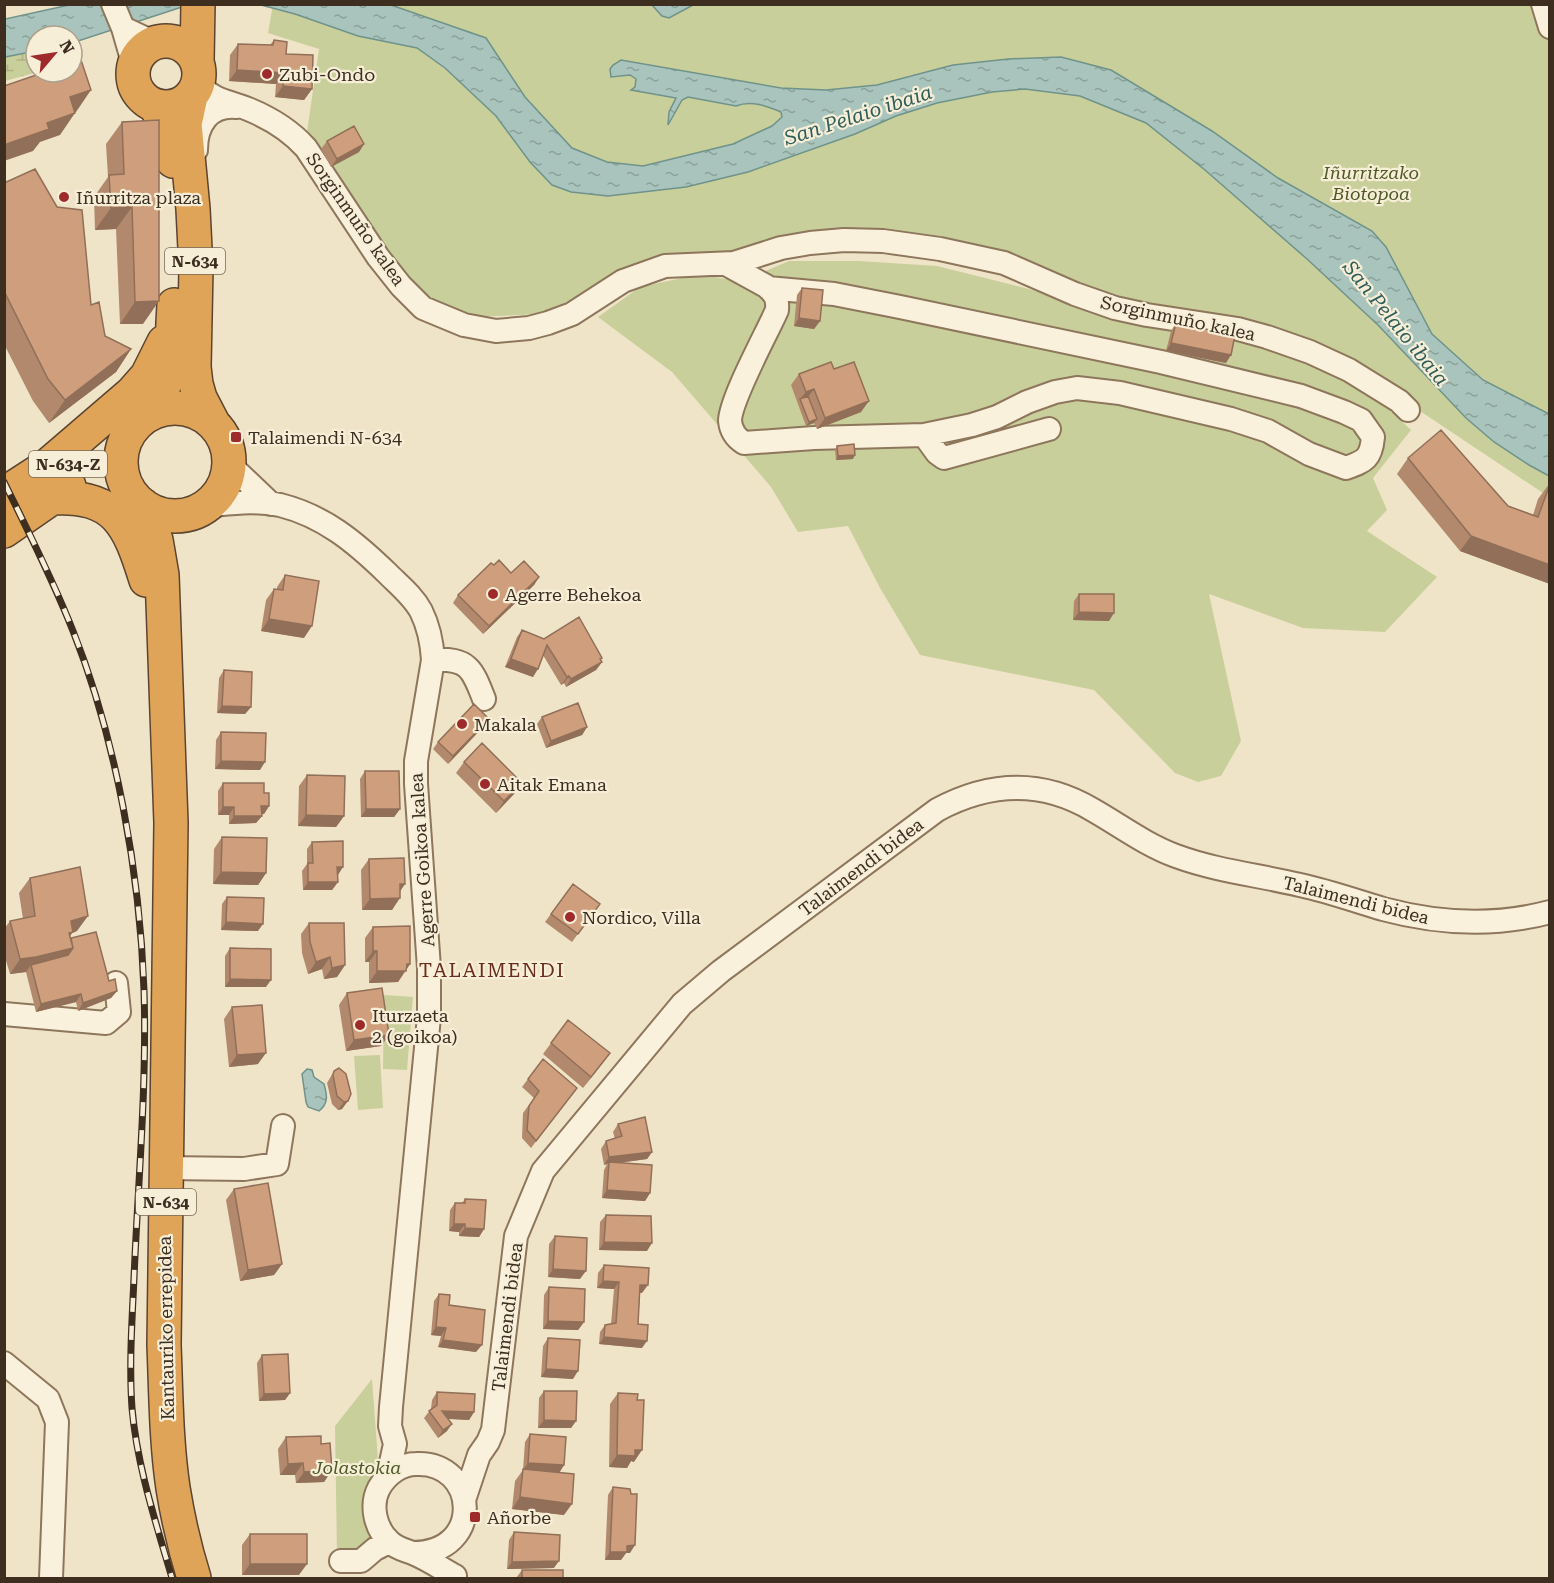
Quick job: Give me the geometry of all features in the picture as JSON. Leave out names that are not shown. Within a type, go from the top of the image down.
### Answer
[{"type":"highway","name":"N-634","points":[[171,823],[162,575],[156,540],[122,473],[121,458],[124,443],[159,399],[169,372],[177,275],[171,138],[156,106],[147,101],[135,85],[133,76],[151,50],[173,33],[188,6]]},
{"type":"highway","name":"N-634","points":[[171,823],[182,654],[178,553],[183,531],[218,494],[226,480],[229,464],[225,441],[200,398],[194,366],[196,269],[185,124],[195,80],[188,6]]},
{"type":"highway","points":[[151,50],[174,42],[183,45],[191,52],[195,80],[178,105],[156,106]]},
{"type":"highway","points":[[4,494],[47,466],[132,393],[147,376],[156,360],[174,315]]},
{"type":"highway","points":[[140,422],[164,408],[182,408],[198,413],[213,423]]},
{"type":"highway","name":"N-634-Z","points":[[4,498],[36,485],[140,422]]},
{"type":"highway","name":"N-634-Z","points":[[4,531],[69,486],[80,482],[94,480],[117,483],[135,496]]},
{"type":"highway","points":[[135,496],[156,512],[170,515],[185,515],[203,508]]},
{"type":"highway","points":[[51,498],[76,497],[102,504],[123,524],[140,559],[149,590],[158,652],[166,669]]},
{"type":"highway","name":"Kantauriko errepidea","points":[[171,823],[164,1345],[167,1428],[175,1498],[194,1578]]},
{"type":"street","points":[[113,4],[123,28],[151,50]]},
{"type":"street","points":[[1543,4],[1550,27]]},
{"type":"street","name":"Sorginmuño kalea","points":[[195,80],[215,99],[244,107],[287,130],[306,148],[378,257],[401,286],[423,308],[464,326],[496,331],[529,328],[572,314],[606,291],[639,274],[665,266],[726,264],[787,246],[827,241],[865,240],[940,249],[1004,263],[1075,294],[1115,308],[1238,329],[1300,349],[1348,370],[1399,401],[1408,410]]},
{"type":"street","points":[[193,209],[198,130],[209,113],[214,110],[231,106],[244,107]]},
{"type":"street","points":[[726,264],[768,288],[777,298],[777,310],[732,407],[732,429],[734,435],[744,443],[814,438],[924,435],[972,425],[997,417],[1027,402],[1055,392],[1077,388],[1120,393],[1231,419],[1268,431],[1309,454],[1346,468],[1365,460],[1371,453],[1373,437],[1361,420],[1312,400],[1161,362],[878,303],[834,294],[768,288]]},
{"type":"street","points":[[924,435],[937,453],[944,458],[1049,429]]},
{"type":"street","points":[[229,464],[271,504]]},
{"type":"street","name":"Agerre Goikoa kalea","points":[[203,508],[247,502],[271,504],[314,516],[338,530],[360,547],[407,593],[420,609],[430,634],[433,660],[416,761],[429,968],[429,1017],[391,1407],[390,1426],[395,1444],[388,1476]]},
{"type":"street","points":[[433,660],[451,659],[464,663],[474,673],[484,699]]},
{"type":"street","name":"Talaimendi bidea","points":[[465,1497],[479,1455],[488,1442],[495,1422],[516,1236],[543,1171],[682,1004],[759,942],[937,810],[976,792],[990,789],[1044,791],[1075,800],[1152,846],[1175,856],[1226,871],[1300,885],[1384,909],[1448,921],[1495,922],[1550,912]]},
{"type":"street","points":[[4,1014],[106,1023],[119,1012],[116,983]]},
{"type":"street","points":[[166,1168],[244,1169],[277,1164],[283,1126]]},
{"type":"street","points":[[4,1363],[48,1399],[57,1422],[51,1578]]},
{"type":"street","points":[[395,1444],[429,1466],[452,1476],[465,1497],[464,1517],[460,1530],[452,1541],[440,1549],[427,1553],[413,1553]]},
{"type":"street","points":[[456,1577],[389,1542],[376,1521],[374,1512],[377,1492],[388,1476],[401,1467],[468,1461],[479,1455]]},
{"type":"street","points":[[452,1541],[456,1577]]},
{"type":"street","points":[[354,1567],[375,1549],[389,1542]]},
{"type":"green space","name":"Iñurritzako Biotopoa","points":[[273,4],[1549,5],[1549,497],[1375,381],[920,238],[673,258],[630,266],[582,295],[538,314],[478,317],[426,297],[384,251],[306,139],[319,49],[268,33]]},
{"type":"green space","points":[[24,53],[24,76],[5,81],[5,57]]},
{"type":"green space","points":[[789,261],[859,261],[937,266],[1029,289],[1143,325],[1238,338],[1311,363],[1380,401],[1411,430],[1373,478],[1387,510],[1367,531],[1437,577],[1385,632],[1303,628],[1209,594],[1241,741],[1221,776],[1198,782],[1175,773],[1094,690],[920,655],[880,588],[848,526],[798,532],[771,487],[672,372],[598,317],[640,287],[701,274],[740,282]]},
{"type":"green space","points":[[384,995],[413,997],[407,1070],[383,1069]]},
{"type":"green space","points":[[380,1055],[383,1108],[358,1110],[354,1056]]},
{"type":"green space","name":"Jolastokia","points":[[372,1379],[379,1473],[367,1523],[371,1538],[357,1550],[337,1555],[335,1426]]},
{"type":"water","points":[[69,5],[188,5],[84,39],[84,24],[24,24],[24,53],[5,57],[5,19]]},
{"type":"water","name":"San Pelaio ibaia","points":[[261,5],[391,5],[486,38],[525,97],[572,148],[607,162],[643,166],[733,144],[772,126],[782,117],[781,112],[759,104],[736,106],[688,97],[682,100],[668,125],[669,112],[676,98],[631,90],[635,87],[636,79],[630,75],[611,77],[610,69],[621,60],[781,88],[826,90],[877,85],[953,65],[1008,59],[1061,57],[1111,70],[1212,131],[1278,178],[1372,231],[1386,247],[1432,334],[1483,380],[1549,414],[1549,476],[1494,442],[1466,418],[1378,325],[1205,170],[1146,123],[1080,96],[1025,89],[992,92],[937,103],[896,116],[855,134],[748,172],[686,187],[608,196],[571,192],[552,185],[530,162],[496,116],[445,68],[417,48],[358,36]]},
{"type":"water","points":[[652,5],[693,5],[669,18],[662,16]]},
{"type":"water","points":[[307,1069],[312,1070],[314,1077],[324,1084],[326,1099],[319,1111],[308,1107],[306,1102],[302,1074]]},
{"type":"building","points":[[274,40],[287,42],[286,54],[313,55],[312,89],[283,86],[284,73],[237,70],[238,44],[273,45]]},
{"type":"building","points":[[84,69],[91,90],[70,97],[75,113],[47,123],[49,129],[4,145],[4,86],[24,79],[24,84],[84,84]]},
{"type":"building","points":[[159,120],[159,301],[135,302],[132,207],[111,208],[109,175],[124,174],[122,122]]},
{"type":"building","points":[[354,126],[364,144],[337,159],[327,141]]},
{"type":"building","points":[[35,169],[57,207],[82,210],[91,305],[99,302],[105,336],[131,349],[65,400],[48,379],[4,291],[4,183]]},
{"type":"building","points":[[802,288],[823,290],[820,321],[799,318]]},
{"type":"building","points":[[1176,323],[1235,335],[1231,355],[1171,343]]},
{"type":"building","points":[[831,362],[834,369],[854,362],[869,401],[825,418],[814,389],[806,392],[799,374]]},
{"type":"building","points":[[808,396],[817,419],[809,422],[800,399]]},
{"type":"building","points":[[1441,430],[1508,506],[1538,517],[1550,484],[1550,565],[1471,536],[1408,458]]},
{"type":"building","points":[[854,444],[855,455],[838,456],[837,446]]},
{"type":"building","name":"Agerre Behekoa","points":[[499,560],[511,573],[524,561],[539,577],[489,626],[458,595],[491,563],[494,565]]},
{"type":"building","points":[[285,575],[319,581],[312,626],[269,619],[274,589],[283,590]]},
{"type":"building","points":[[1079,594],[1114,594],[1114,613],[1079,612]]},
{"type":"building","points":[[579,617],[602,658],[600,659],[602,662],[571,679],[567,677],[547,645],[538,669],[511,659],[522,630],[544,639]]},
{"type":"building","points":[[224,670],[252,672],[251,707],[222,706]]},
{"type":"building","points":[[578,703],[587,727],[551,741],[542,717]]},
{"type":"building","points":[[474,704],[489,719],[453,756],[438,742]]},
{"type":"building","points":[[221,732],[266,733],[265,762],[221,761]]},
{"type":"building","points":[[482,743],[522,783],[504,801],[464,762]]},
{"type":"building","points":[[365,771],[399,771],[400,809],[366,809]]},
{"type":"building","points":[[307,775],[345,776],[344,816],[306,815]]},
{"type":"building","points":[[223,783],[264,783],[264,793],[269,793],[269,806],[261,806],[262,816],[234,816],[234,807],[223,807]]},
{"type":"building","points":[[222,837],[267,838],[266,873],[221,872]]},
{"type":"building","points":[[343,841],[343,867],[337,867],[338,882],[308,882],[308,863],[313,863],[312,842]]},
{"type":"building","points":[[404,858],[405,884],[400,884],[400,898],[370,899],[369,859]]},
{"type":"building","points":[[80,867],[88,916],[71,921],[73,932],[69,933],[73,948],[20,959],[10,921],[35,916],[30,878]]},
{"type":"building","name":"Nordico, Villa","points":[[573,884],[600,904],[578,934],[551,914]]},
{"type":"building","points":[[227,897],[264,898],[263,924],[226,922]]},
{"type":"building","points":[[309,923],[344,923],[345,965],[332,968],[330,957],[316,962],[310,942]]},
{"type":"building","points":[[410,926],[410,964],[407,964],[406,971],[377,971],[377,951],[373,951],[373,927]]},
{"type":"building","points":[[96,932],[109,981],[115,979],[117,991],[83,1003],[81,994],[41,1004],[31,965],[68,955],[73,948],[71,938]]},
{"type":"building","points":[[230,948],[271,949],[271,980],[230,979]]},
{"type":"building","points":[[382,988],[389,1035],[354,1040],[347,993]]},
{"type":"building","points":[[262,1005],[266,1053],[237,1055],[232,1007]]},
{"type":"building","points":[[568,1020],[610,1053],[591,1077],[551,1043]]},
{"type":"building","points":[[543,1059],[577,1088],[536,1141],[527,1130],[529,1106],[539,1091],[528,1079]]},
{"type":"building","points":[[339,1068],[346,1074],[351,1094],[348,1101],[344,1102],[337,1096],[333,1075],[334,1071]]},
{"type":"building","points":[[645,1117],[652,1152],[609,1157],[606,1141],[622,1136],[618,1124]]},
{"type":"building","points":[[609,1162],[652,1165],[650,1193],[607,1190]]},
{"type":"building","points":[[268,1183],[282,1264],[248,1270],[234,1189]]},
{"type":"building","points":[[465,1199],[486,1200],[484,1229],[465,1228],[465,1224],[454,1224],[455,1203],[465,1203]]},
{"type":"building","points":[[606,1215],[651,1216],[652,1243],[604,1242]]},
{"type":"building","points":[[555,1236],[587,1238],[586,1271],[553,1269]]},
{"type":"building","points":[[604,1265],[649,1268],[648,1285],[640,1285],[638,1324],[648,1325],[647,1341],[604,1337],[605,1325],[616,1323],[619,1282],[603,1281]]},
{"type":"building","points":[[549,1287],[585,1289],[584,1322],[548,1321]]},
{"type":"building","points":[[439,1294],[450,1295],[449,1305],[485,1310],[482,1345],[443,1340],[446,1328],[436,1327]]},
{"type":"building","points":[[548,1338],[580,1340],[578,1371],[546,1369]]},
{"type":"building","points":[[288,1354],[290,1393],[264,1394],[262,1355]]},
{"type":"building","points":[[544,1391],[577,1391],[576,1421],[544,1420]]},
{"type":"building","points":[[437,1392],[475,1394],[474,1412],[442,1411],[452,1424],[443,1430],[429,1411],[437,1405]]},
{"type":"building","points":[[618,1393],[638,1394],[637,1400],[644,1400],[642,1450],[635,1450],[635,1456],[617,1455]]},
{"type":"building","points":[[530,1434],[566,1437],[564,1465],[528,1463]]},
{"type":"building","points":[[321,1436],[321,1444],[330,1443],[332,1470],[304,1472],[303,1463],[288,1464],[286,1437]]},
{"type":"building","points":[[523,1469],[574,1474],[572,1504],[520,1497]]},
{"type":"building","points":[[613,1487],[630,1489],[631,1494],[637,1494],[635,1545],[627,1546],[627,1552],[610,1552]]},
{"type":"building","points":[[514,1532],[560,1535],[559,1561],[512,1562]]},
{"type":"building","points":[[250,1534],[307,1534],[307,1564],[250,1564]]},
{"type":"building","points":[[522,1570],[563,1570],[563,1578],[522,1578]]},
{"type":"railway","points":[[4,482],[57,593],[88,673],[113,761],[131,853],[142,945],[145,1026],[131,1343],[132,1408],[143,1473],[172,1578]]},
{"type":"place","name":"Zubi-Ondo","points":[[267,74]]},
{"type":"place","name":"Iñurritza plaza","points":[[64,197]]},
{"type":"place","name":"Talaimendi N-634","points":[[236,437]]},
{"type":"place","name":"Agerre Behekoa","points":[[493,594]]},
{"type":"place","name":"Makala","points":[[462,724]]},
{"type":"place","name":"Aitak Emana","points":[[485,784]]},
{"type":"place","name":"Nordico, Villa","points":[[570,917]]},
{"type":"place","name":"Iturzaeta 2 (goikoa)","points":[[360,1025]]},
{"type":"place","name":"Añorbe","points":[[475,1517]]},
{"type":"district","name":"TALAIMENDI","points":[[492,970]]}]
